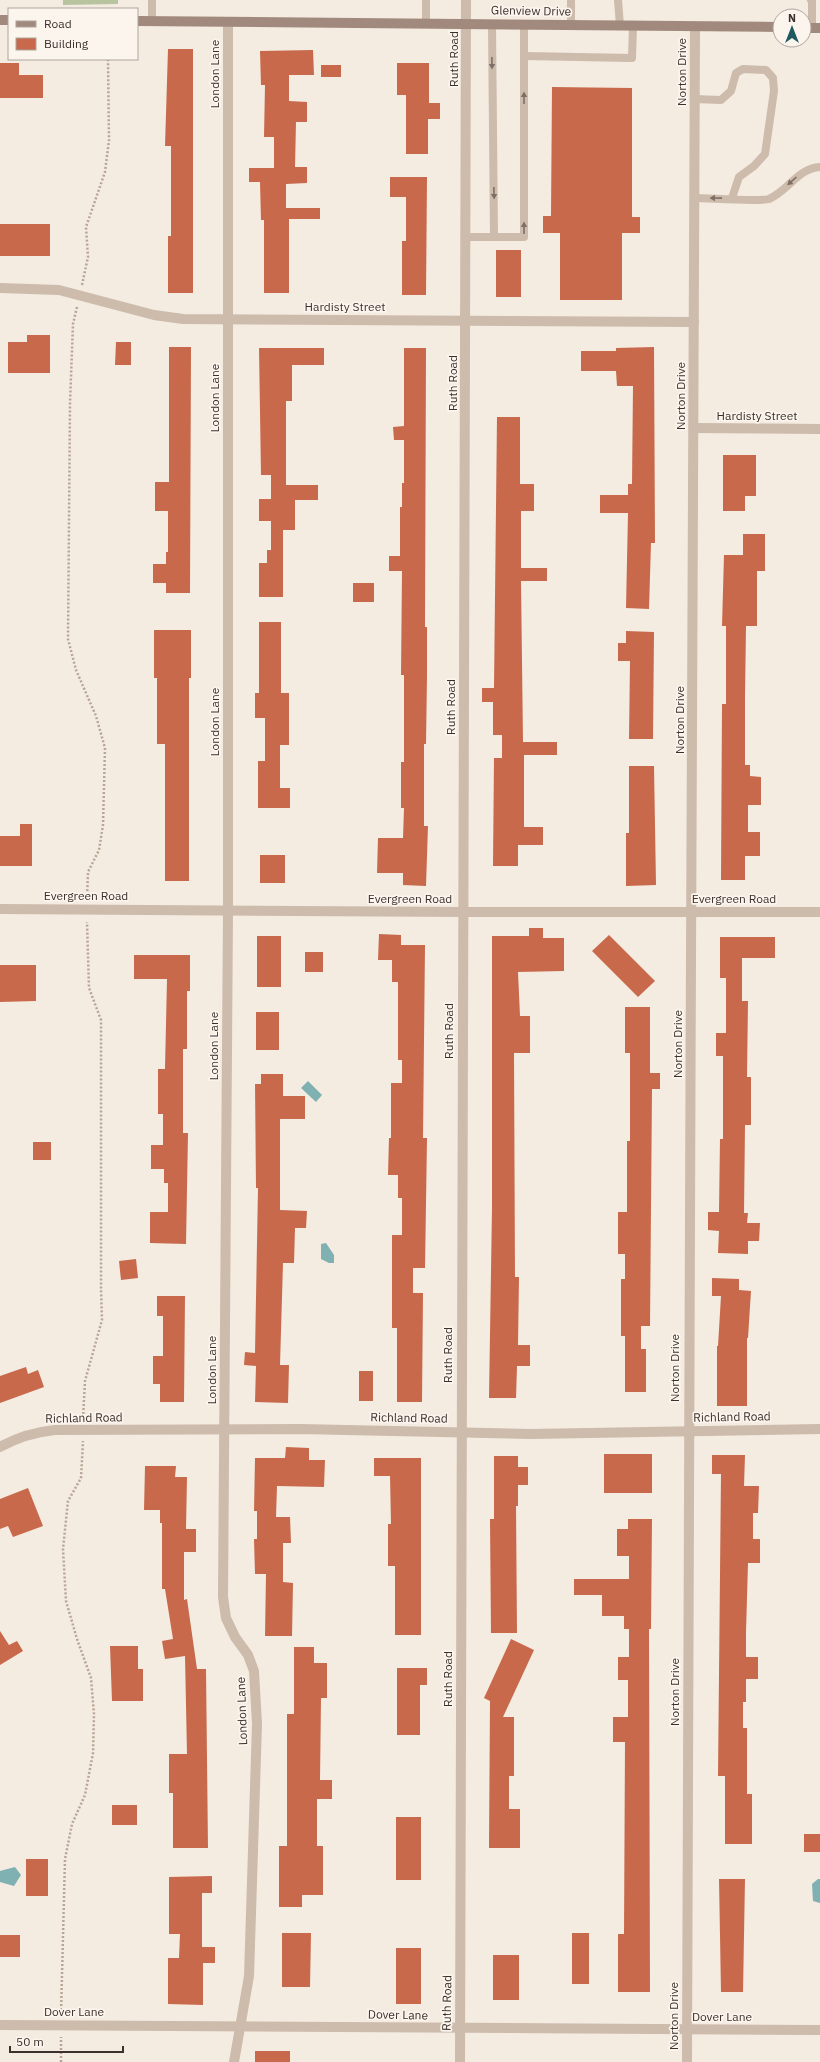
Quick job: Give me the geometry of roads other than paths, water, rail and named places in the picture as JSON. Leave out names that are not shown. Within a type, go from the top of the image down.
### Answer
[{"type":"main road","name":"Glenview Drive","points":[[138,21],[467,23],[772,28]]},
{"type":"street","name":"Ruth Road","points":[[460,2062],[460,1432],[466,320],[466,0]]},
{"type":"street","name":"London Lane","points":[[228,22],[228,911],[223,1597],[226,1618],[235,1637],[248,1656],[254,1671],[257,1724],[249,1976],[234,2062]]},
{"type":"street","name":"Norton Drive","points":[[687,2062],[688,1431],[692,912],[695,27]]},
{"type":"street","name":"Hardisty Street","points":[[0,288],[59,290],[154,316],[183,319],[694,322]]},
{"type":"street","name":"Hardisty Street","points":[[694,428],[820,429]]},
{"type":"street","name":"Evergreen Road","points":[[0,909],[463,912],[820,912]]},
{"type":"street","name":"Richland Road","points":[[0,1447],[17,1438],[38,1432],[82,1430],[300,1429],[530,1434],[820,1429]]},
{"type":"street","name":"Dover Lane","points":[[0,2025],[820,2030]]},
{"type":"lane","points":[[152,0],[152,21]]},
{"type":"lane","points":[[426,0],[426,23]]},
{"type":"lane","points":[[571,0],[571,25]]},
{"type":"lane","points":[[618,0],[620,26]]},
{"type":"lane","points":[[492,24],[494,237]]},
{"type":"lane","points":[[466,238],[524,238],[524,24]]},
{"type":"lane","points":[[524,56],[632,58],[633,26]]},
{"type":"lane","points":[[694,99],[721,100],[731,91],[736,73],[743,69],[766,70],[773,78],[774,92],[765,154],[754,166],[739,177],[732,198]]},
{"type":"lane","points":[[694,198],[766,200],[780,193],[792,180],[807,170],[820,167]]},
{"type":"water","points":[[308,1081],[322,1095],[316,1102],[301,1088]]},
{"type":"water","points":[[326,1243],[334,1255],[334,1263],[329,1263],[321,1259],[321,1244]]},
{"type":"water","points":[[15,1867],[21,1875],[14,1886],[0,1882],[0,1871]]},
{"type":"water","points":[[820,1879],[820,1903],[813,1901],[812,1884]]}]
